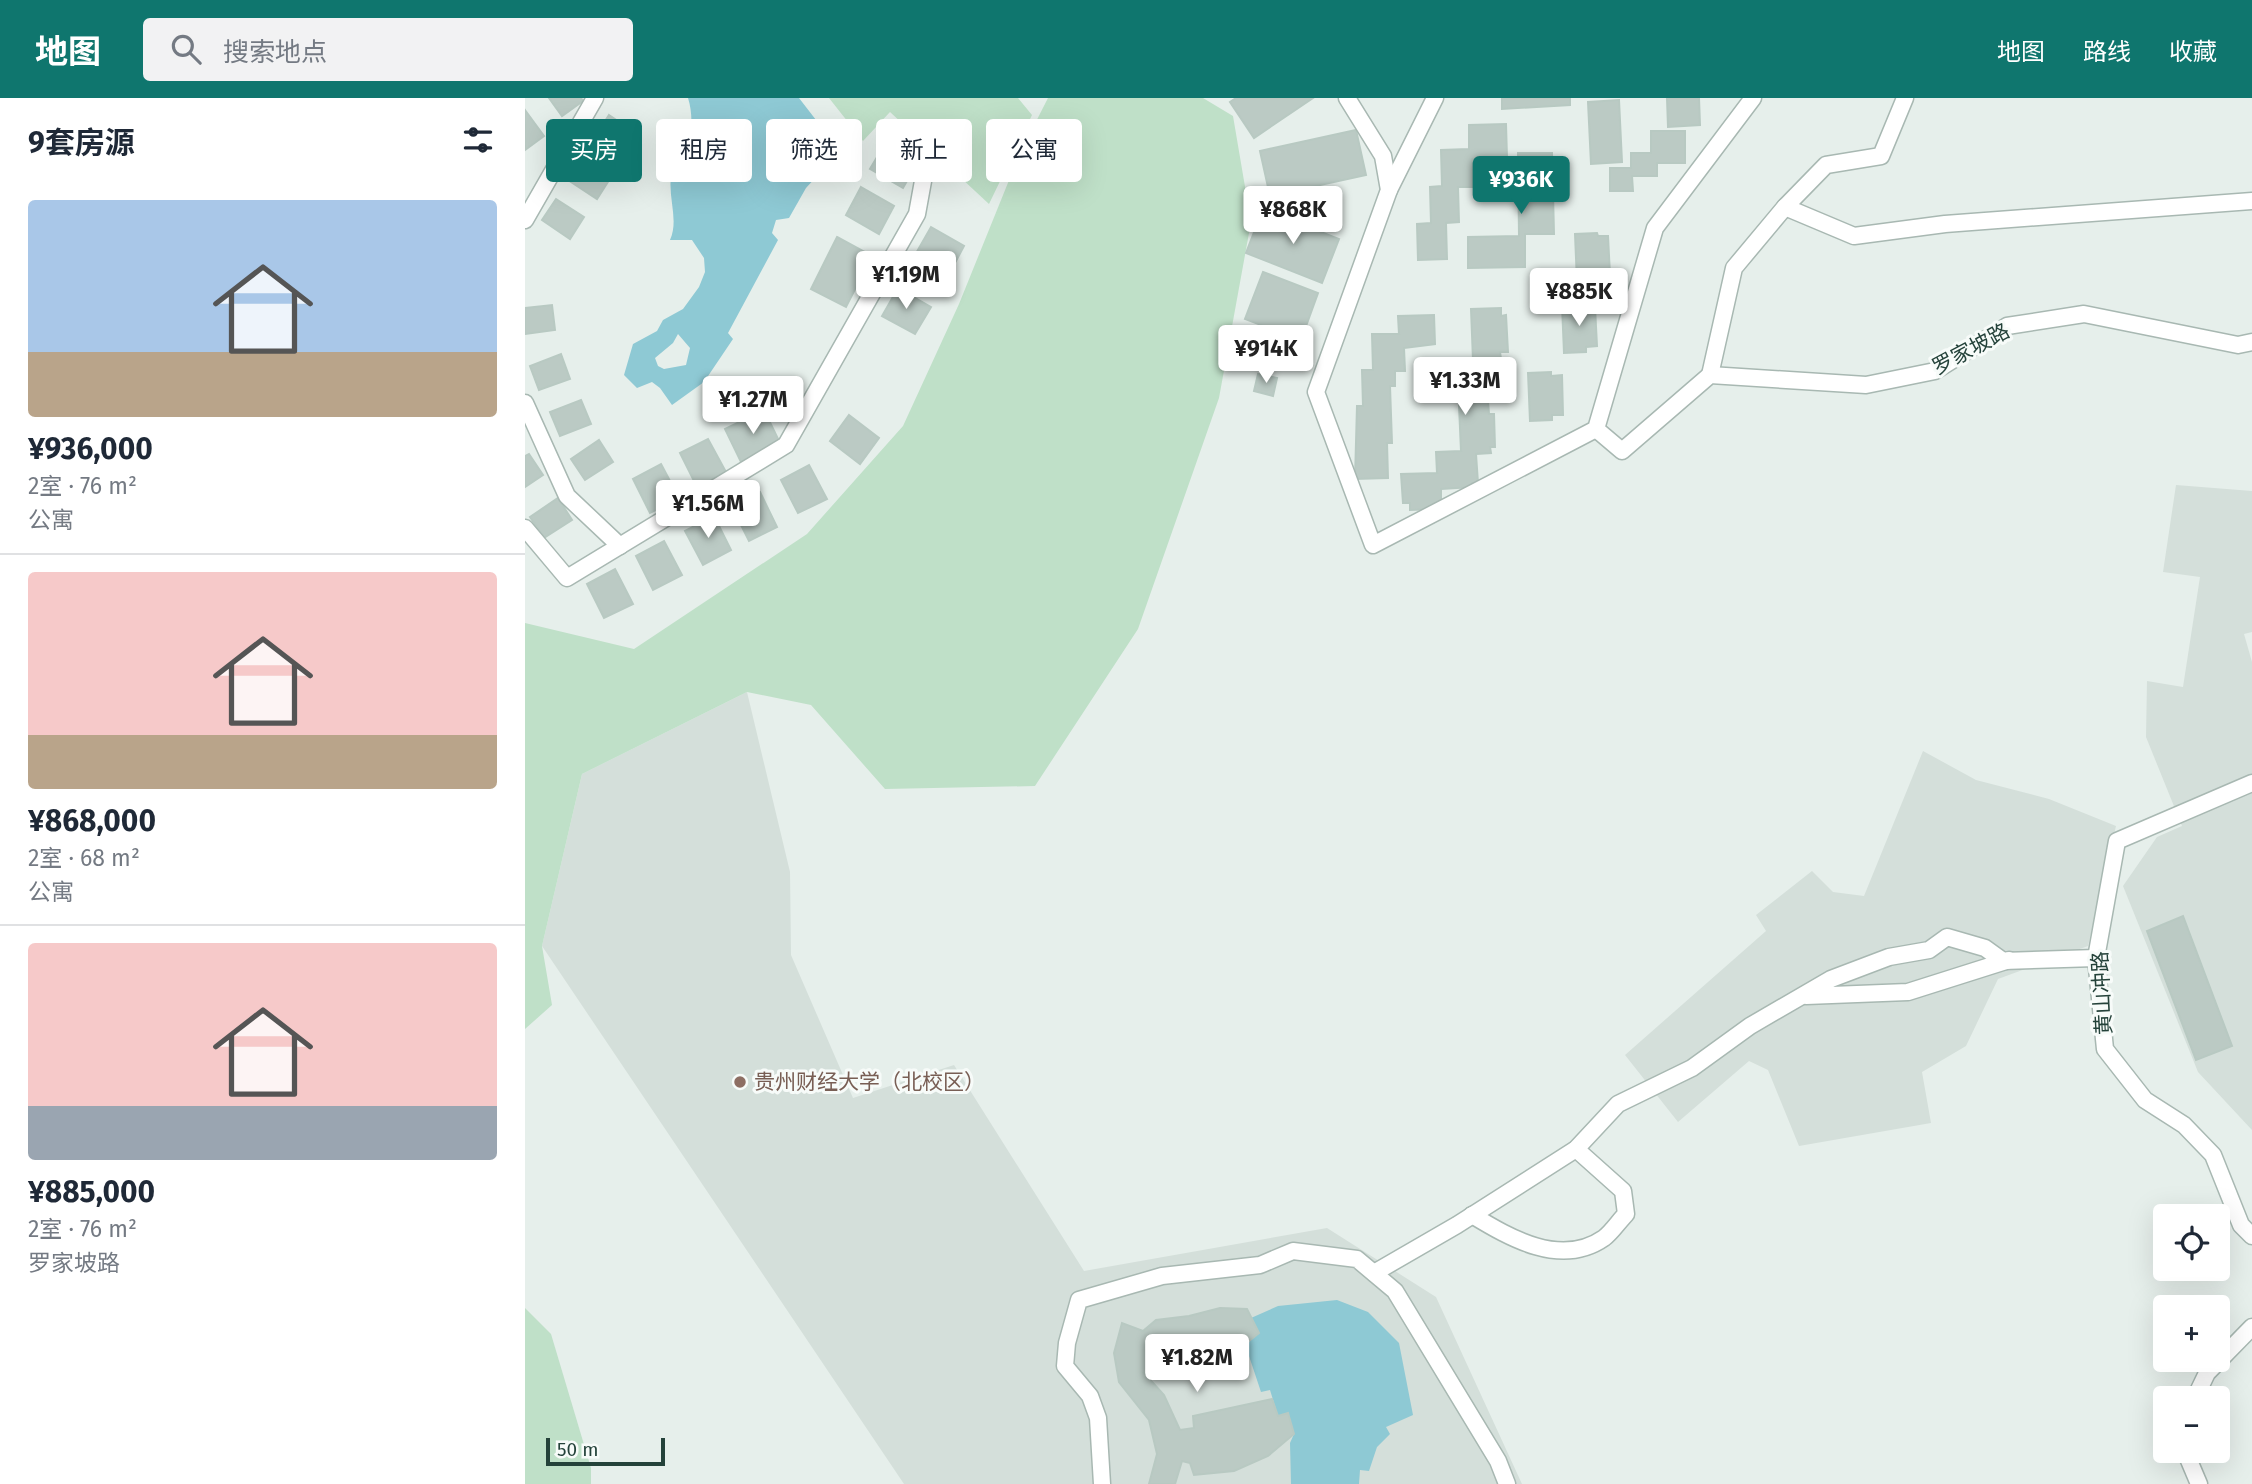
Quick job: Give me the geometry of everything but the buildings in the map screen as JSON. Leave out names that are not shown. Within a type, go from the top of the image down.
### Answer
[{"type":"street","points":[[525,220],[595,98]]},
{"type":"street","points":[[1347,98],[1383,156],[1389,190]]},
{"type":"street","points":[[1435,98],[1389,190],[1316,392],[1373,545],[1596,429],[1655,228],[1753,98]]},
{"type":"street","points":[[1596,429],[1622,451],[1710,376],[1734,268],[1826,165],[1881,156],[1905,98]]},
{"type":"street","points":[[525,528],[567,578],[786,445],[917,214],[923,182]]},
{"type":"street","points":[[1785,208],[1854,236],[1945,223],[2252,201]]},
{"type":"street","name":"罗家坡路","points":[[1710,376],[1866,385],[1935,371],[2007,326],[2084,314],[2238,345],[2252,342]]},
{"type":"street","points":[[525,404],[567,496],[620,546]]},
{"type":"street","name":"黄山冲路","points":[[2252,783],[2117,841],[2096,958],[2105,1049],[2145,1100],[2184,1125],[2213,1155],[2241,1225],[2252,1236]]},
{"type":"street","points":[[1374,1273],[1576,1149],[1618,1104],[1692,1068],[1750,1026],[1831,979],[1889,957],[1929,950],[1947,937],[1985,948],[2003,961]]},
{"type":"street","points":[[1805,996],[1908,992],[2003,961],[2096,958]]},
{"type":"street","points":[[1472,1215],[1515,1241],[1552,1250],[1577,1251],[1604,1237],[1626,1214],[1623,1191],[1576,1149]]},
{"type":"street","points":[[1103,1484],[1098,1418],[1090,1396],[1065,1366],[1067,1343],[1079,1300],[1162,1276],[1260,1265],[1293,1251],[1357,1259],[1395,1291],[1497,1461],[1507,1484]]},
{"type":"street","points":[[2201,1386],[2207,1373],[2252,1327]]},
{"type":"street","points":[[2190,1463],[2199,1484]]},
{"type":"shaded area","points":[[2176,485],[2252,491],[2252,632],[2244,634],[2252,662],[2252,1130],[2198,1072],[2123,886],[2157,837],[2182,826],[2146,737],[2147,681],[2183,687],[2200,577],[2163,572]]},
{"type":"shaded area","name":"贵州财经大学（北校区）","points":[[747,692],[790,872],[791,955],[853,1098],[954,1065],[1084,1271],[1327,1228],[1436,1297],[1522,1484],[904,1484],[542,946],[582,774]]},
{"type":"shaded area","points":[[1923,751],[1976,780],[2049,799],[2116,826],[2088,946],[1998,979],[1966,1046],[1922,1072],[1931,1123],[1799,1146],[1768,1070],[1749,1061],[1678,1122],[1625,1055],[1766,931],[1756,915],[1812,871],[1833,892],[1864,896]]},
{"type":"green space","points":[[829,98],[1018,98],[1032,115],[1030,119],[986,119],[986,182],[1000,182],[989,204],[965,182],[972,182],[972,119],[898,119],[890,112],[883,119],[876,119],[876,127],[863,141],[862,119],[846,119]]},
{"type":"green space","points":[[1048,98],[1203,98],[1233,116],[1251,222],[1219,398],[1138,629],[1035,786],[885,789],[811,705],[747,692],[582,774],[542,946],[552,1005],[525,1029],[525,623],[634,649],[807,534],[903,426],[959,304],[1008,182],[1082,182],[1082,119],[1037,119]]},
{"type":"green space","points":[[525,1308],[551,1334],[591,1468],[591,1484],[525,1484]]},
{"type":"water","points":[[688,98],[799,98],[815,119],[766,119],[766,182],[812,182],[789,218],[776,220],[772,233],[778,240],[728,333],[733,339],[704,382],[672,405],[652,382],[637,388],[624,375],[633,344],[657,331],[663,320],[683,309],[699,287],[705,272],[704,258],[692,240],[670,240],[674,225],[671,182],[752,182],[752,119],[691,119]],"holes":[[[678,334],[690,348],[686,365],[664,369],[658,366],[655,358],[673,343]]]},
{"type":"water","points":[[1337,1300],[1368,1312],[1399,1343],[1413,1415],[1386,1427],[1390,1434],[1377,1447],[1369,1471],[1360,1470],[1359,1484],[1291,1484],[1290,1443],[1294,1434],[1288,1413],[1278,1416],[1270,1390],[1261,1392],[1245,1344],[1251,1318],[1278,1306]]},
{"type":"place","name":"贵州财经大学（北校区）","points":[[740,1082]]}]
